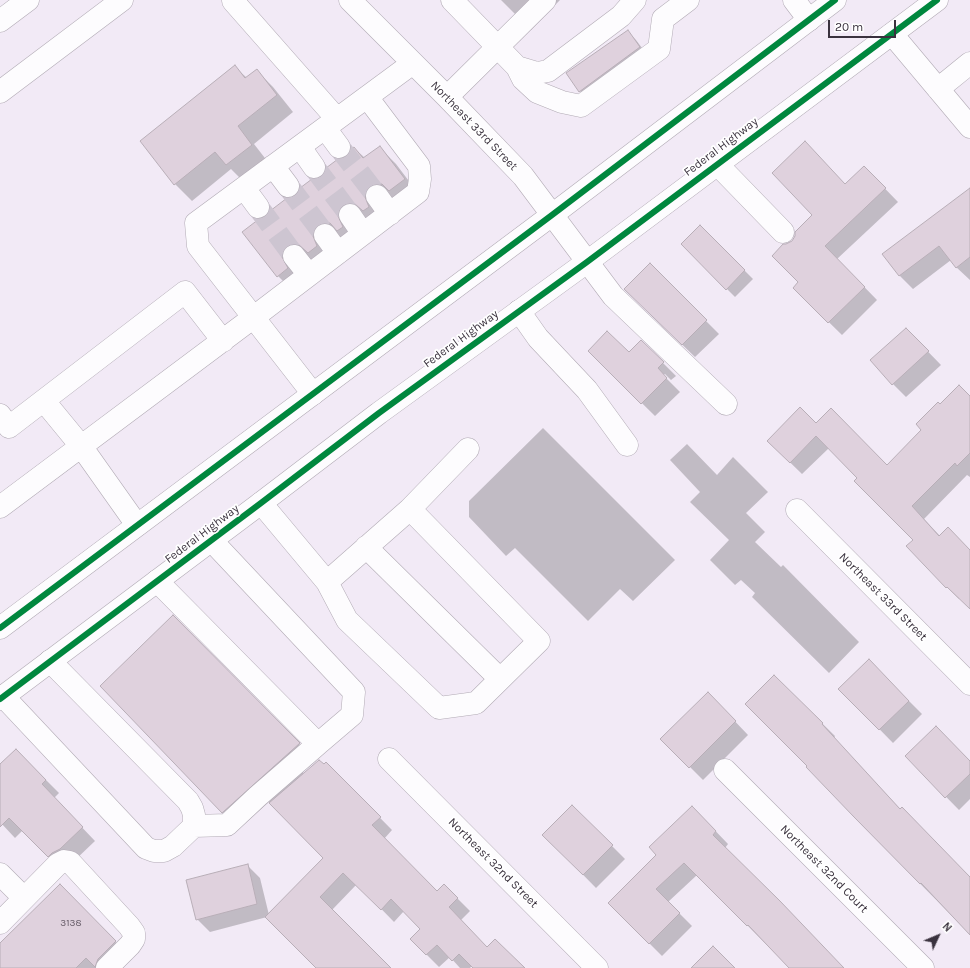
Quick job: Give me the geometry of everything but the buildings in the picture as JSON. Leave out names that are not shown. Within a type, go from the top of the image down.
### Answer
[{"type":"main road","points":[[0,21],[26,0]]},
{"type":"main road","points":[[0,92],[122,0]]},
{"type":"main road","points":[[232,0],[331,123],[339,146]]},
{"type":"main road","name":"Northeast 33rd Street","points":[[350,0],[523,176],[613,296],[726,404]]},
{"type":"main road","points":[[452,0],[517,67],[523,79],[537,92],[562,102],[581,106],[659,50],[663,19],[688,0]]},
{"type":"main road","points":[[447,97],[545,0]]},
{"type":"main road","points":[[517,67],[537,73],[548,71],[621,16],[635,0]]},
{"type":"main road","points":[[794,0],[809,20]]},
{"type":"main road","points":[[0,628],[552,215],[835,0]]},
{"type":"main road","name":"Federal Highway","points":[[2,698],[379,413],[587,262],[937,0]]},
{"type":"main road","points":[[892,34],[970,127]]},
{"type":"main road","points":[[313,394],[198,246],[196,223],[413,63]]},
{"type":"main road","points":[[938,89],[970,63]]},
{"type":"main road","points":[[0,507],[223,341],[418,192],[420,179],[419,166],[368,97]]},
{"type":"main road","points":[[300,147],[314,167]]},
{"type":"main road","points":[[717,164],[782,232]]},
{"type":"main road","points":[[273,166],[288,186]]},
{"type":"main road","points":[[244,188],[258,207]]},
{"type":"main road","points":[[377,196],[390,214]]},
{"type":"main road","points":[[350,215],[363,234]]},
{"type":"main road","points":[[325,235],[338,253]]},
{"type":"main road","points":[[294,256],[309,275]]},
{"type":"main road","points":[[3,426],[44,401],[185,292],[223,341]]},
{"type":"main road","points":[[519,311],[538,338],[587,390],[627,446]]},
{"type":"main road","points":[[44,401],[81,446],[137,525]]},
{"type":"main road","points":[[327,582],[410,509],[468,449]]},
{"type":"main road","points":[[261,503],[327,582],[347,620],[439,708],[476,703],[539,641],[410,509]]},
{"type":"main road","name":"Northeast 33rd Street","points":[[797,510],[970,684]]},
{"type":"main road","points":[[2,698],[146,848],[154,851],[164,851],[173,846],[194,826],[228,825],[258,796],[352,715],[354,692],[212,540]]},
{"type":"main road","points":[[366,547],[500,679]]},
{"type":"main road","points":[[157,581],[318,744]]},
{"type":"main road","points":[[50,662],[188,801],[194,815],[194,826]]},
{"type":"main road","name":"Northeast 32nd Street","points":[[389,759],[597,968]]},
{"type":"main road","name":"Northeast 32nd Court","points":[[725,770],[922,968]]},
{"type":"main road","points":[[0,923],[58,864],[64,861],[70,862],[134,933],[134,939],[130,945],[107,968]]},
{"type":"main road","points":[[0,874],[24,898]]},
{"type":"tunnel","points":[[339,147],[377,196]]},
{"type":"tunnel","points":[[314,167],[350,215]]},
{"type":"tunnel","points":[[288,186],[325,235]]},
{"type":"tunnel","points":[[258,207],[294,256]]},
{"type":"cycle path","points":[[0,628],[552,215],[835,0]]},
{"type":"cycle path","points":[[0,699],[379,413],[587,262],[937,0]]}]
